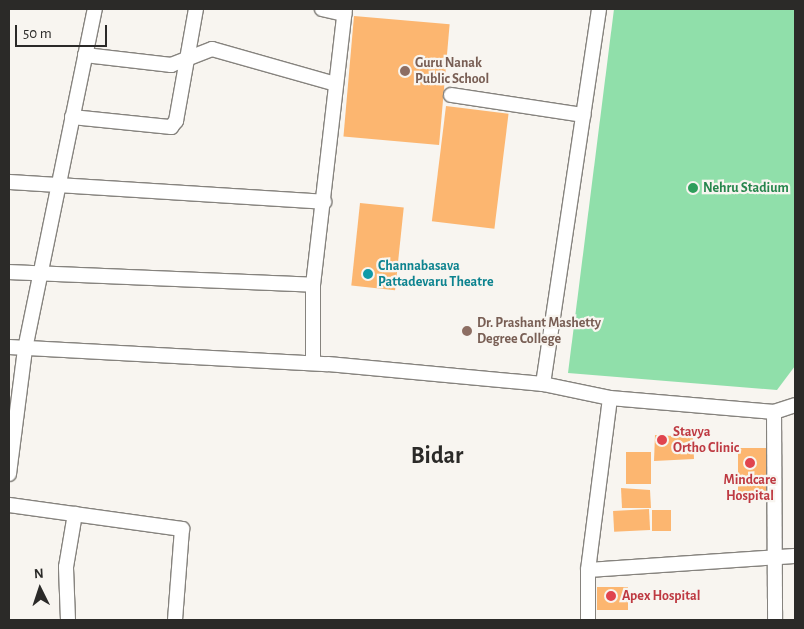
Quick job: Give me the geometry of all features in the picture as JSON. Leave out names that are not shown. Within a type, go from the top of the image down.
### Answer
[{"type":"street","points":[[9,474],[25,349],[56,189],[95,9]]},
{"type":"street","points":[[72,117],[171,127],[176,121],[196,9]]},
{"type":"street","points":[[313,363],[313,285],[345,11],[322,9]]},
{"type":"street","points":[[543,384],[599,9]]},
{"type":"street","points":[[85,55],[171,65],[212,49],[336,84]]},
{"type":"street","points":[[451,95],[584,115]]},
{"type":"street","points":[[9,182],[56,189],[324,202]]},
{"type":"street","points":[[9,272],[40,275],[313,285]]},
{"type":"street","points":[[9,347],[313,363],[543,384],[610,398],[774,412],[795,405]]},
{"type":"street","points":[[588,620],[588,570],[610,398]]},
{"type":"street","points":[[774,412],[772,557],[775,620]]},
{"type":"street","points":[[9,505],[182,528],[175,620]]},
{"type":"street","points":[[68,620],[66,567],[75,514]]},
{"type":"street","points":[[588,570],[795,556]]},
{"type":"green space","name":"Nehru Stadium","points":[[614,9],[795,9],[795,366],[777,390],[568,373]]},
{"type":"building","points":[[354,16],[450,24],[439,145],[343,137]]},
{"type":"building","points":[[446,106],[509,114],[494,229],[432,221]]},
{"type":"building","points":[[360,203],[404,208],[395,290],[351,286]]},
{"type":"building","points":[[655,435],[693,437],[694,459],[654,461]]},
{"type":"building","points":[[738,448],[767,448],[767,499],[738,499]]},
{"type":"building","points":[[626,452],[651,452],[651,484],[626,484]]},
{"type":"building","points":[[621,488],[650,490],[651,508],[622,508]]},
{"type":"building","points":[[649,509],[650,530],[614,532],[613,511]]},
{"type":"building","points":[[652,510],[671,510],[671,531],[652,531]]},
{"type":"building","points":[[597,587],[628,587],[628,610],[597,610]]},
{"type":"place","name":"Guru Nanak Public School","points":[[405,71]]},
{"type":"place","name":"Nehru Stadium","points":[[693,188]]},
{"type":"place","name":"Channabasava Pattadevaru Theatre","points":[[368,274]]},
{"type":"place","name":"Dr. Prashant Mashetty Degree College","points":[[467,331]]},
{"type":"place","name":"Stavya Ortho Clinic","points":[[662,440]]},
{"type":"place","name":"Mindcare Hospital","points":[[750,463]]},
{"type":"place","name":"Apex Hospital","points":[[611,596]]},
{"type":"district","name":"Bidar","points":[[437,457]]}]
